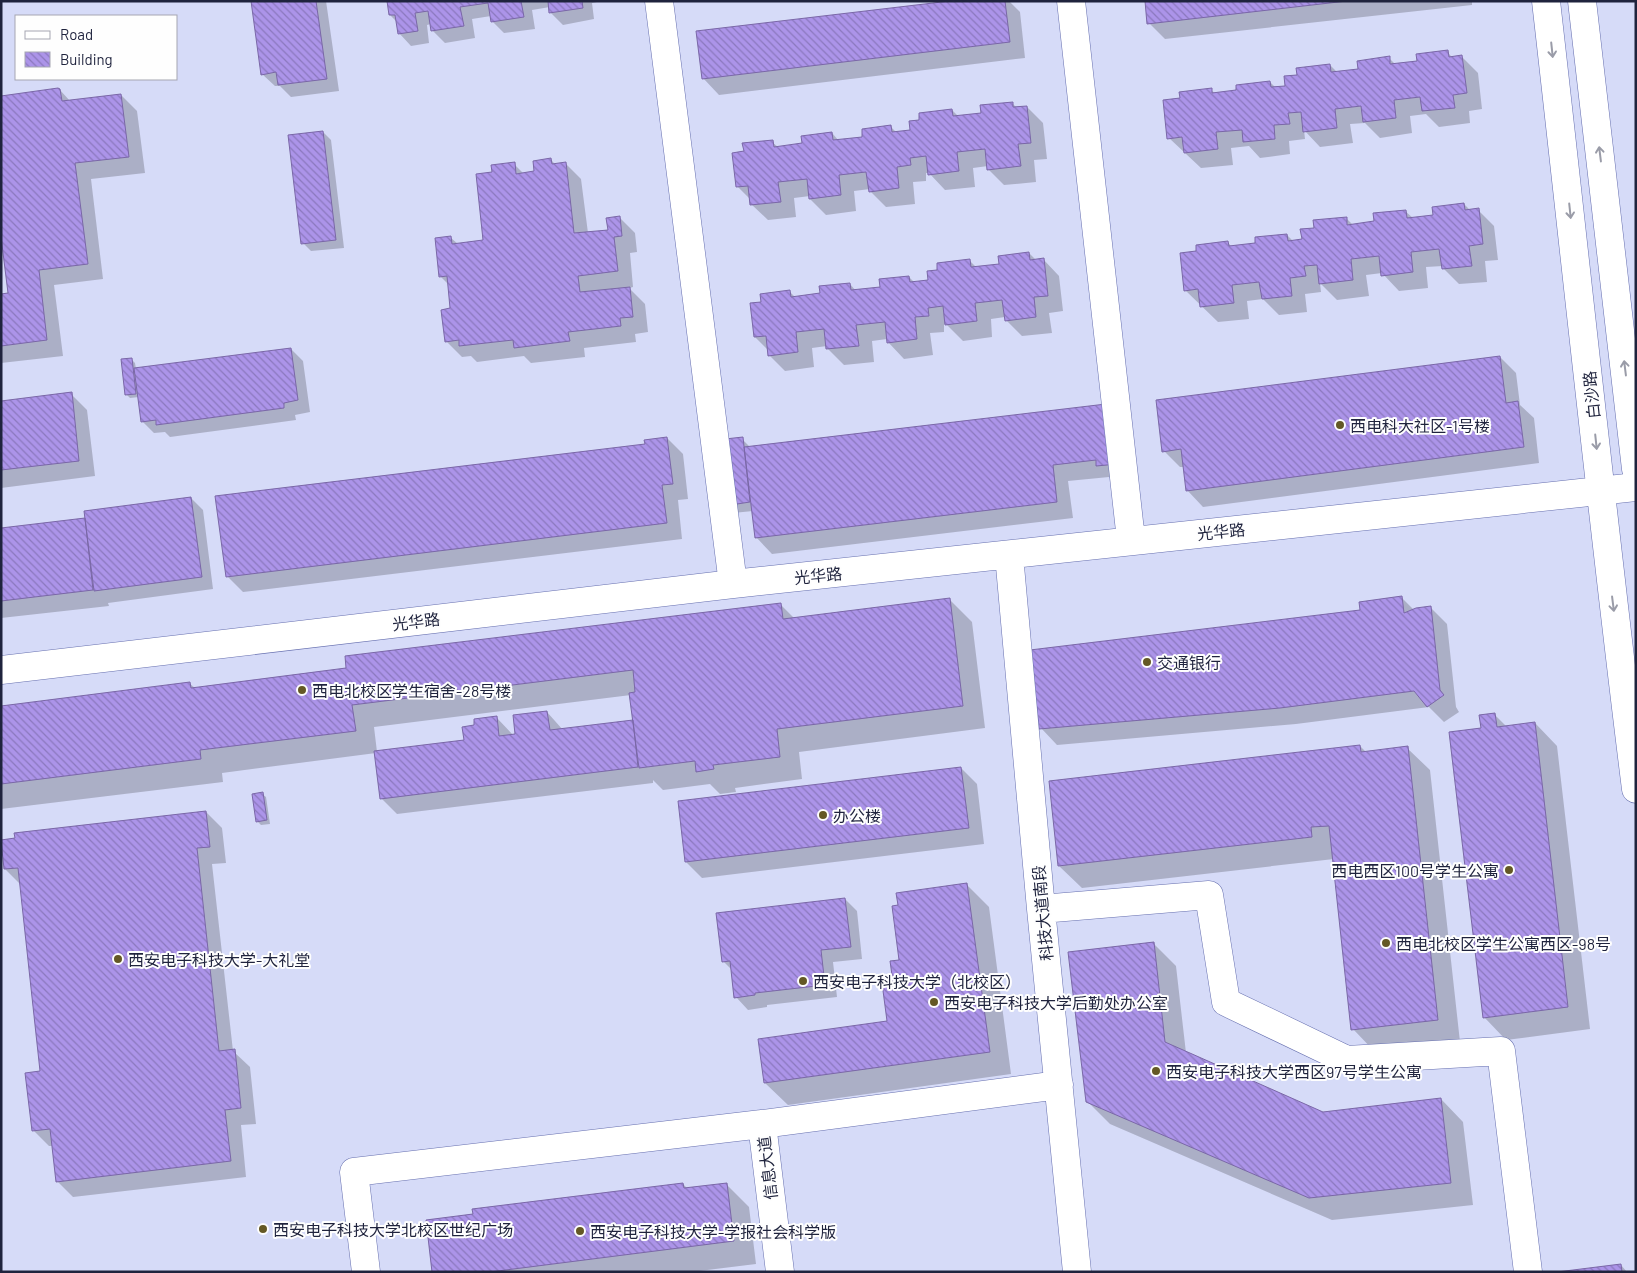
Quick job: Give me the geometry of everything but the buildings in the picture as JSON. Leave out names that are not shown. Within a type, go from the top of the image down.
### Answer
[{"type":"street","points":[[659,1],[733,584]]},
{"type":"street","points":[[1071,1],[1130,540]]},
{"type":"street","name":"白沙路","points":[[1546,1],[1608,564],[1636,789]]},
{"type":"street","points":[[1582,1],[1636,468]]},
{"type":"street","name":"光华路","points":[[1,670],[733,584],[1636,487]]},
{"type":"street","name":"科技大道南段","points":[[1009,555],[1041,909],[1077,1272]]},
{"type":"street","points":[[1041,909],[1209,894],[1226,1002],[1347,1060],[1501,1051],[1528,1272]]},
{"type":"street","points":[[366,1272],[354,1172],[762,1124],[1059,1085]]},
{"type":"street","name":"信息大道","points":[[762,1124],[780,1272]]},
{"type":"place","name":"西电科大社区-1号楼","points":[[1340,425]]},
{"type":"place","name":"交通银行","points":[[1147,662]]},
{"type":"place","name":"西电北校区学生宿舍-28号楼","points":[[302,690]]},
{"type":"place","name":"办公楼","points":[[823,815]]},
{"type":"place","name":"西电西区100号学生公寓","points":[[1509,870]]},
{"type":"place","name":"西电北校区学生公寓西区-98号","points":[[1386,943]]},
{"type":"place","name":"西安电子科技大学-大礼堂","points":[[118,959]]},
{"type":"place","name":"西安电子科技大学（北校区）","points":[[803,981]]},
{"type":"place","name":"西安电子科技大学后勤处办公室","points":[[934,1002]]},
{"type":"place","name":"西安电子科技大学西区97号学生公寓","points":[[1156,1071]]},
{"type":"place","name":"西安电子科技大学北校区世纪广场","points":[[263,1229]]},
{"type":"place","name":"西安电子科技大学-学报社会科学版","points":[[580,1231]]}]
